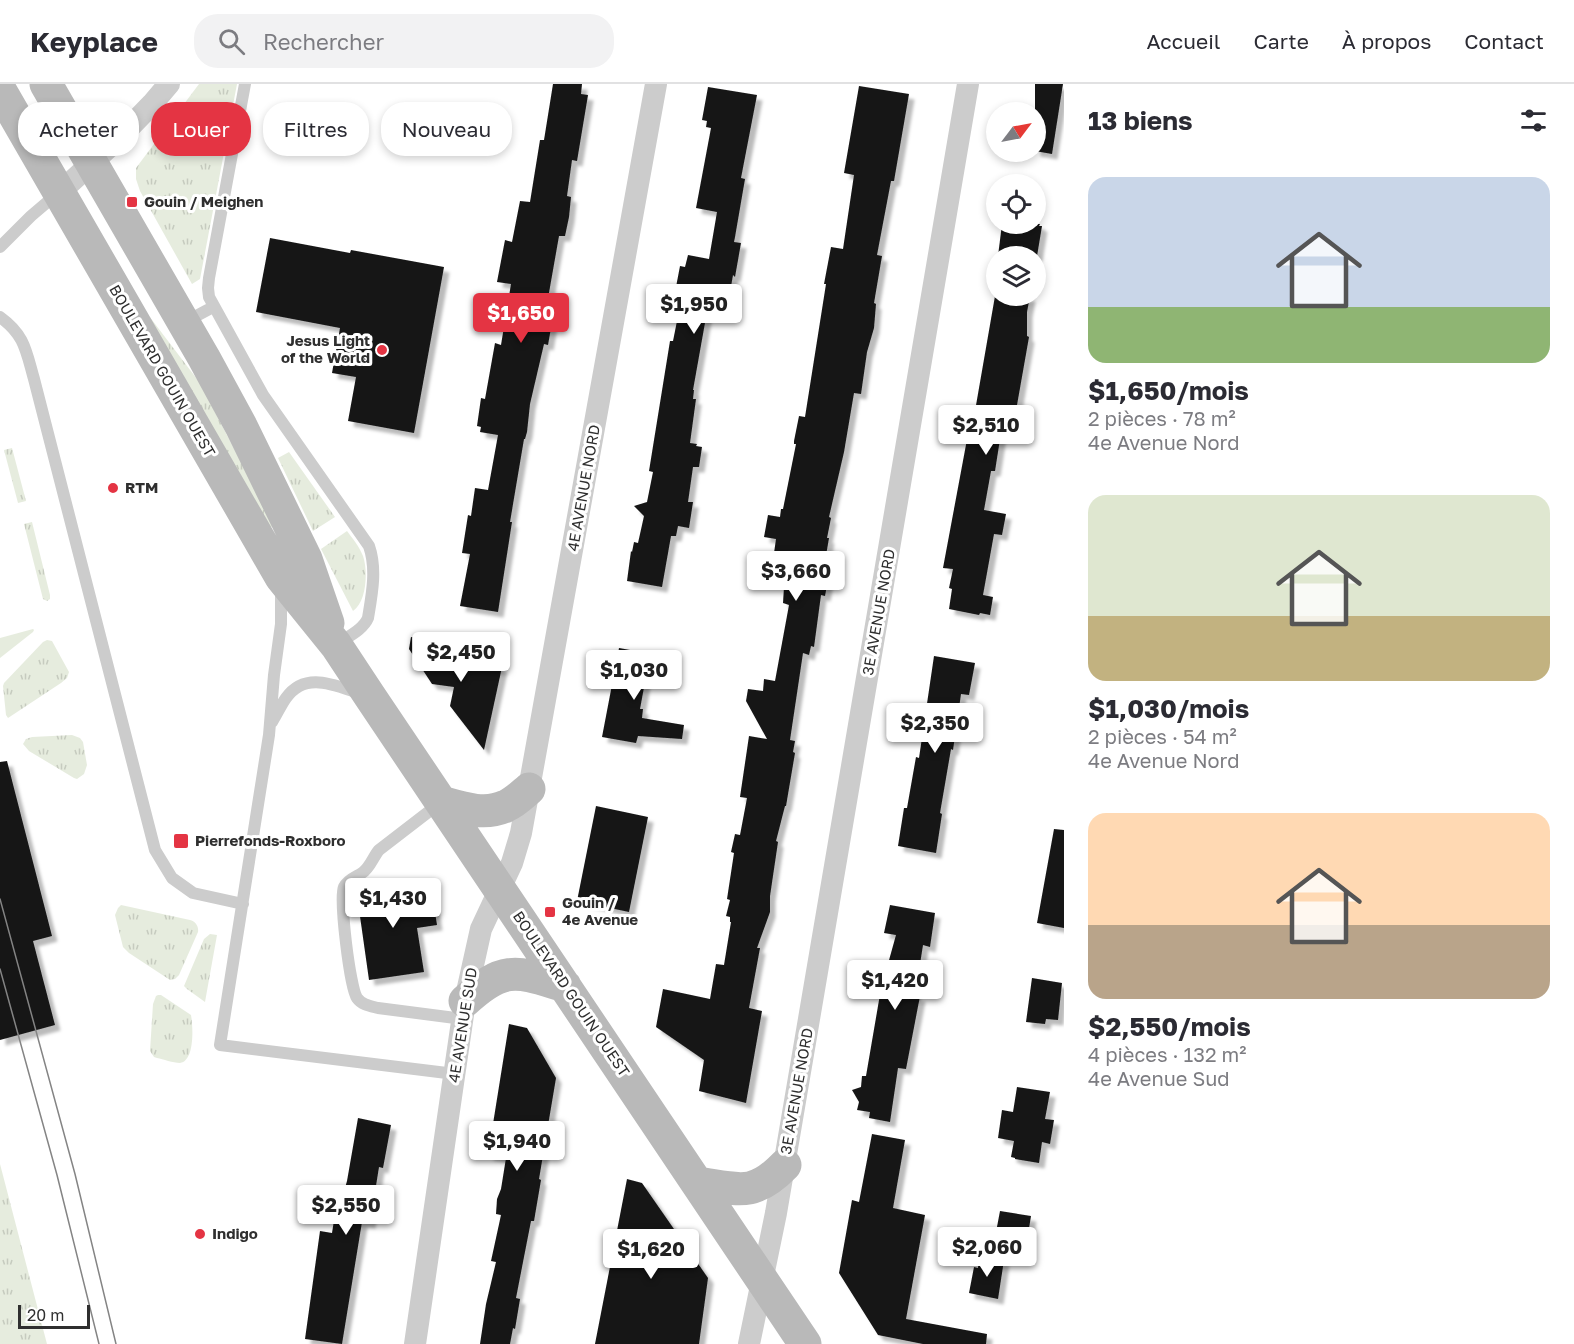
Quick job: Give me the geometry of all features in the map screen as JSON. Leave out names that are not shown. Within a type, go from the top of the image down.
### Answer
[{"type":"main road","name":"BOULEVARD GOUIN OUEST","points":[[46,84],[241,426],[306,559],[336,645]]},
{"type":"main road","name":"BOULEVARD GOUIN OUEST","points":[[0,90],[281,577],[336,645],[805,1344]]},
{"type":"main road","points":[[441,802],[474,811],[486,811],[513,803],[529,789]]},
{"type":"main road","points":[[464,1010],[485,985],[504,975],[529,975],[565,986]]},
{"type":"main road","points":[[697,1183],[750,1189],[767,1182],[785,1166]]},
{"type":"street","points":[[59,193],[144,113],[169,84]]},
{"type":"street","name":"4E AVENUE NORD","points":[[500,889],[516,855],[529,789],[656,84]]},
{"type":"street","name":"3E AVENUE NORD","points":[[749,1344],[785,1166],[968,84]]},
{"type":"street","name":"4E AVENUE SUD","points":[[415,1344],[464,1010],[481,929],[500,889]]},
{"type":"lane","points":[[245,84],[209,278],[209,297],[263,395],[369,546],[374,577],[367,622],[336,645]]},
{"type":"lane","points":[[0,247],[31,216],[59,193]]},
{"type":"lane","points":[[184,323],[213,307]]},
{"type":"lane","points":[[0,317],[10,324],[23,341],[155,850],[172,878],[193,893],[243,904]]},
{"type":"lane","points":[[281,577],[282,624],[274,675],[270,726],[220,1045],[455,1074]]},
{"type":"lane","points":[[270,726],[286,697],[304,683],[318,682],[369,695]]},
{"type":"lane","points":[[441,802],[379,850],[365,871],[353,877],[345,885],[342,907],[352,983],[358,999],[368,1006],[378,1008],[464,1010]]},
{"type":"green space","points":[[199,84],[237,84],[234,102],[186,102]]},
{"type":"green space","points":[[151,148],[151,156],[223,156],[200,279],[192,284],[140,191],[136,179],[136,168]]},
{"type":"green space","points":[[149,316],[200,383],[274,526],[269,528]]},
{"type":"green space","points":[[12,448],[26,501],[18,503],[4,450]]},
{"type":"green space","points":[[289,452],[335,517],[313,531],[278,458]]},
{"type":"green space","points":[[32,522],[50,595],[47,601],[43,599],[24,524]]},
{"type":"green space","points":[[347,531],[361,552],[366,569],[364,593],[358,607],[353,611],[321,549]]},
{"type":"green space","points":[[33,629],[33,632],[0,658],[0,638]]},
{"type":"green space","points":[[47,640],[52,641],[69,672],[67,678],[8,718],[4,683]]},
{"type":"green space","points":[[72,735],[83,742],[87,765],[84,774],[77,779],[29,751],[23,744],[26,739],[32,737]]},
{"type":"green space","points":[[121,905],[194,921],[198,932],[179,975],[175,979],[170,980],[123,947],[115,915]]},
{"type":"green space","points":[[210,934],[217,935],[205,1002],[184,986],[204,939]]},
{"type":"green space","points":[[158,995],[191,1015],[191,1050],[185,1061],[180,1063],[154,1057],[150,1051],[153,1004]]},
{"type":"green space","points":[[0,1164],[47,1344],[0,1344]]},
{"type":"building","points":[[553,84],[582,84],[581,94],[588,95],[577,161],[572,160],[567,196],[571,197],[569,217],[565,236],[559,236],[547,304],[555,305],[548,345],[544,344],[530,404],[510,522],[512,522],[498,612],[460,606],[470,554],[462,553],[475,488],[488,490],[498,435],[480,432],[481,427],[477,426],[481,398],[485,399],[495,343],[501,345],[511,284],[497,282],[505,240],[512,242],[520,201],[530,202],[540,140],[544,140]]},
{"type":"building","points":[[1035,84],[1063,84],[1052,154],[1046,153],[1046,102],[1035,102]]},
{"type":"building","points":[[859,86],[909,94],[894,181],[891,181],[877,255],[882,256],[874,303],[876,304],[874,328],[867,352],[861,394],[854,393],[844,452],[829,517],[831,518],[827,538],[829,538],[823,573],[829,574],[825,596],[821,595],[814,647],[811,646],[809,655],[803,653],[790,740],[795,741],[793,752],[795,753],[786,806],[776,841],[778,842],[770,896],[770,912],[757,948],[760,948],[749,1008],[762,1011],[746,1103],[699,1091],[704,1060],[656,1027],[663,989],[710,999],[716,964],[724,965],[731,922],[730,917],[726,916],[730,900],[727,899],[734,853],[731,852],[735,834],[740,835],[747,798],[740,797],[749,736],[767,739],[746,701],[748,689],[763,691],[764,679],[775,681],[789,605],[783,603],[784,587],[781,587],[785,555],[774,553],[776,539],[764,537],[768,515],[780,517],[781,509],[783,509],[799,416],[805,417],[831,247],[843,249],[854,175],[844,173]]},
{"type":"building","points":[[708,87],[757,95],[741,178],[745,179],[734,242],[741,243],[735,277],[733,275],[729,298],[724,297],[721,308],[708,306],[693,390],[693,399],[696,399],[690,443],[702,447],[699,467],[693,467],[688,502],[693,502],[689,528],[678,526],[676,536],[671,536],[662,587],[627,581],[631,551],[634,542],[638,543],[644,516],[634,506],[647,502],[653,472],[649,471],[670,341],[673,341],[681,301],[679,301],[682,288],[676,287],[680,266],[685,267],[688,255],[709,259],[717,212],[696,208],[711,128],[706,127],[707,121],[702,120]]},
{"type":"building","points":[[1001,234],[1041,234],[1039,246],[999,246]]},
{"type":"building","name":"Jesus Light of the World","points":[[270,238],[444,267],[414,433],[348,421],[356,377],[332,373],[340,328],[256,312]]},
{"type":"building","points":[[993,306],[1028,306],[1027,336],[1029,337],[1014,422],[1003,420],[995,471],[991,471],[984,510],[1006,514],[1002,535],[994,534],[983,595],[993,597],[990,615],[949,609],[952,589],[949,588],[953,569],[943,568],[968,434],[971,434]]},
{"type":"building","points":[[411,637],[453,644],[452,655],[502,667],[484,750],[450,706],[454,687],[432,684],[409,649]]},
{"type":"building","points":[[619,648],[658,655],[655,672],[647,671],[640,709],[643,709],[642,718],[684,725],[682,739],[638,736],[636,743],[602,737]]},
{"type":"building","points":[[934,656],[975,663],[969,695],[961,694],[953,750],[951,749],[940,813],[942,814],[936,853],[898,846],[916,757],[919,758]]},
{"type":"building","points":[[7,761],[52,936],[33,941],[55,1025],[0,1040],[0,762]]},
{"type":"building","points":[[596,806],[648,817],[629,912],[577,901]]},
{"type":"building","points":[[1054,829],[1064,830],[1064,928],[1037,923]]},
{"type":"building","points":[[415,880],[419,909],[434,906],[437,925],[417,928],[424,972],[369,980],[356,888]]},
{"type":"building","points":[[890,905],[935,913],[930,947],[923,945],[915,996],[920,996],[906,1069],[898,1068],[890,1122],[869,1118],[870,1112],[857,1110],[859,1102],[852,1090],[861,1087],[862,1076],[866,1076],[884,971],[886,971],[896,935],[884,933]]},
{"type":"building","points":[[1032,978],[1062,983],[1058,1020],[1046,1019],[1045,1024],[1026,1022]]},
{"type":"building","points":[[509,1024],[527,1028],[556,1078],[534,1221],[531,1221],[516,1298],[520,1299],[515,1329],[513,1328],[510,1344],[480,1344],[496,1262],[491,1261],[501,1215],[496,1214],[497,1199],[506,1158],[488,1155]]},
{"type":"building","points":[[1017,1087],[1050,1092],[1045,1119],[1054,1120],[1050,1144],[1042,1142],[1039,1163],[1011,1157],[1014,1141],[998,1138],[1002,1110],[1013,1112]]},
{"type":"building","points":[[358,1118],[391,1125],[383,1168],[379,1167],[370,1223],[362,1222],[342,1344],[305,1339],[320,1231],[332,1233],[338,1195],[343,1195],[347,1181]]},
{"type":"building","points":[[872,1134],[905,1140],[893,1208],[925,1215],[906,1319],[987,1334],[986,1344],[923,1344],[878,1335],[839,1273],[852,1200],[859,1202]]},
{"type":"building","points":[[627,1179],[642,1183],[708,1278],[699,1344],[595,1344]]},
{"type":"building","points":[[1000,1211],[1031,1216],[1025,1253],[993,1248]]},
{"type":"building","points":[[979,1256],[1004,1260],[998,1299],[969,1293],[974,1267],[978,1268]]},
{"type":"tram line","points":[[0,899],[75,1174],[116,1344]]},
{"type":"tram line","points":[[0,969],[57,1175],[99,1344]]},
{"type":"place","name":"Gouin / Meighen","points":[[132,202]]},
{"type":"place","name":"Jesus Light of the World","points":[[382,350]]},
{"type":"place","name":"RTM","points":[[113,488]]},
{"type":"place","name":"Pierrefonds-Roxboro","points":[[181,841]]},
{"type":"place","name":"Gouin / 4e Avenue","points":[[550,912]]},
{"type":"place","name":"Indigo","points":[[200,1234]]}]
